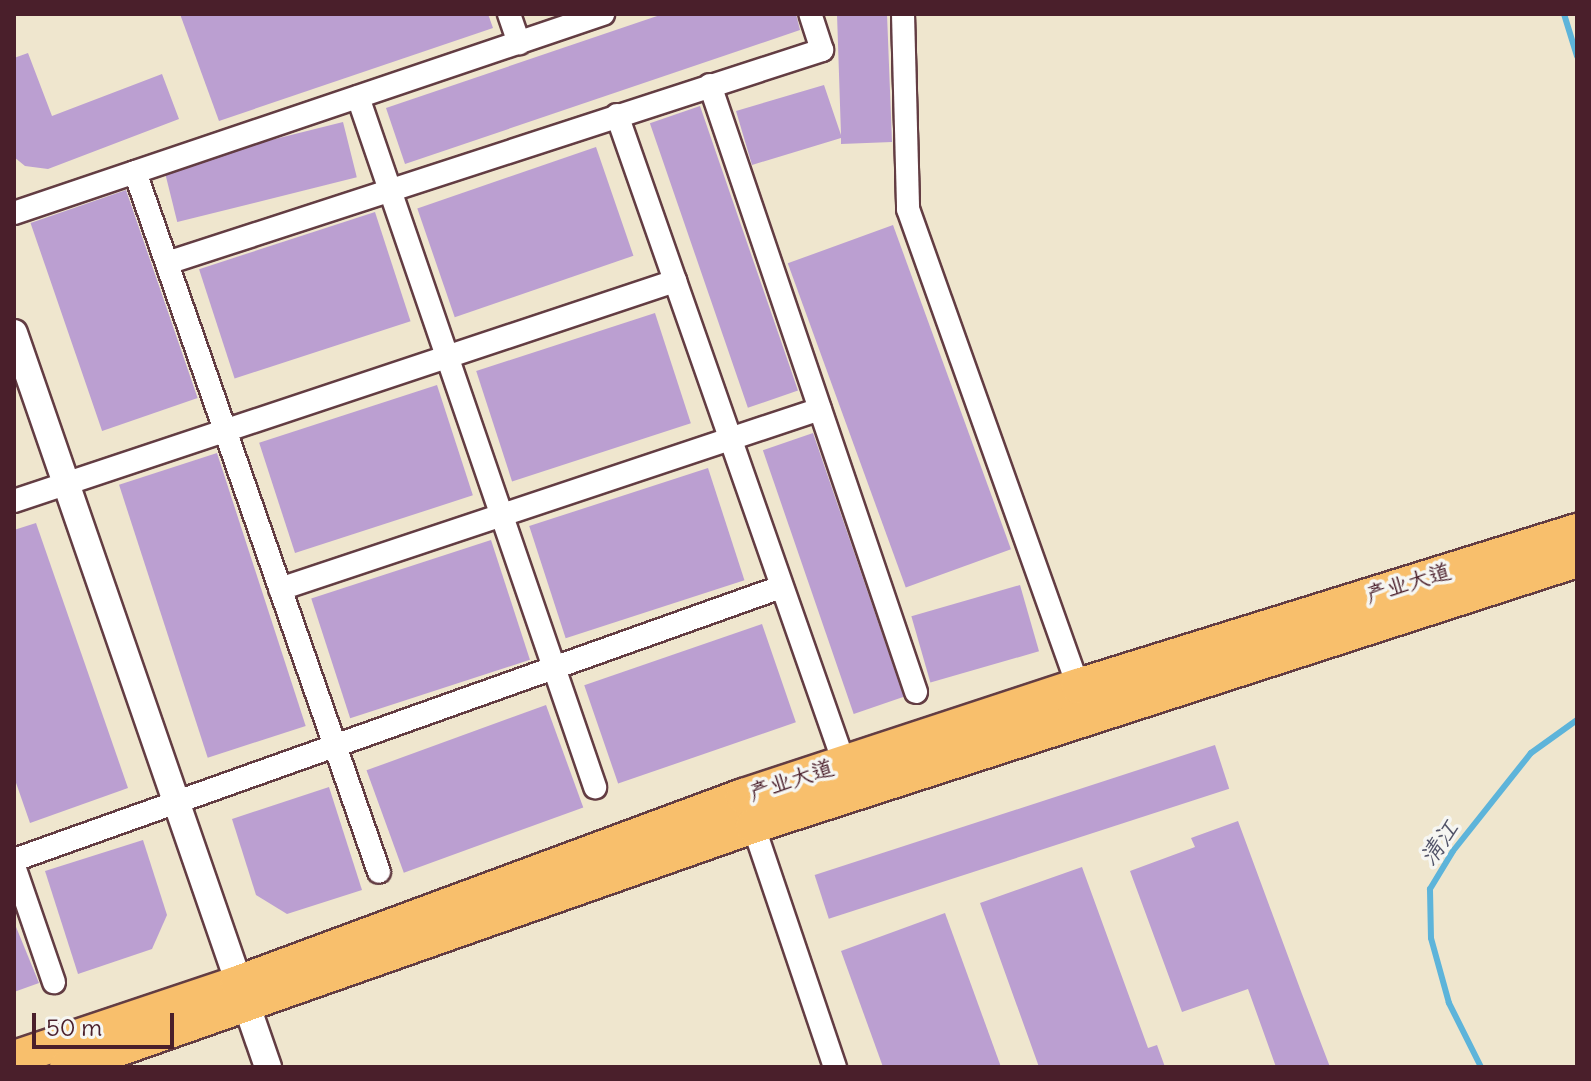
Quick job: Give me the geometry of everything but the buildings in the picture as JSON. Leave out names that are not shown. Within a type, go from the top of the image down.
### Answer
[{"type":"main road","name":"产业大道","points":[[748,811],[844,763],[1078,686],[1577,531]]},
{"type":"main road","name":"产业大道","points":[[67,1067],[242,995],[748,811],[1577,560]]},
{"type":"main road","name":"产业大道","points":[[14,1058],[242,995]]},
{"type":"street","points":[[509,14],[519,43]]},
{"type":"street","points":[[14,213],[603,14]]},
{"type":"street","points":[[167,263],[822,50],[810,14]]},
{"type":"street","points":[[903,14],[908,209],[1078,686]]},
{"type":"street","points":[[710,85],[916,692]]},
{"type":"street","points":[[358,97],[595,787]]},
{"type":"street","points":[[617,115],[844,763]]},
{"type":"street","points":[[135,172],[379,872]]},
{"type":"street","points":[[14,501],[675,281]]},
{"type":"street","points":[[14,333],[268,1067]]},
{"type":"street","points":[[280,589],[820,409]]},
{"type":"street","points":[[14,860],[781,587]]},
{"type":"street","points":[[748,811],[835,1067]]},
{"type":"street","points":[[14,866],[54,982]]},
{"type":"waterway","name":"清江","points":[[1564,14],[1577,56]]},
{"type":"waterway","name":"清江","points":[[1481,1067],[1449,1003],[1431,938],[1430,889],[1453,851],[1531,753],[1577,720]]}]
